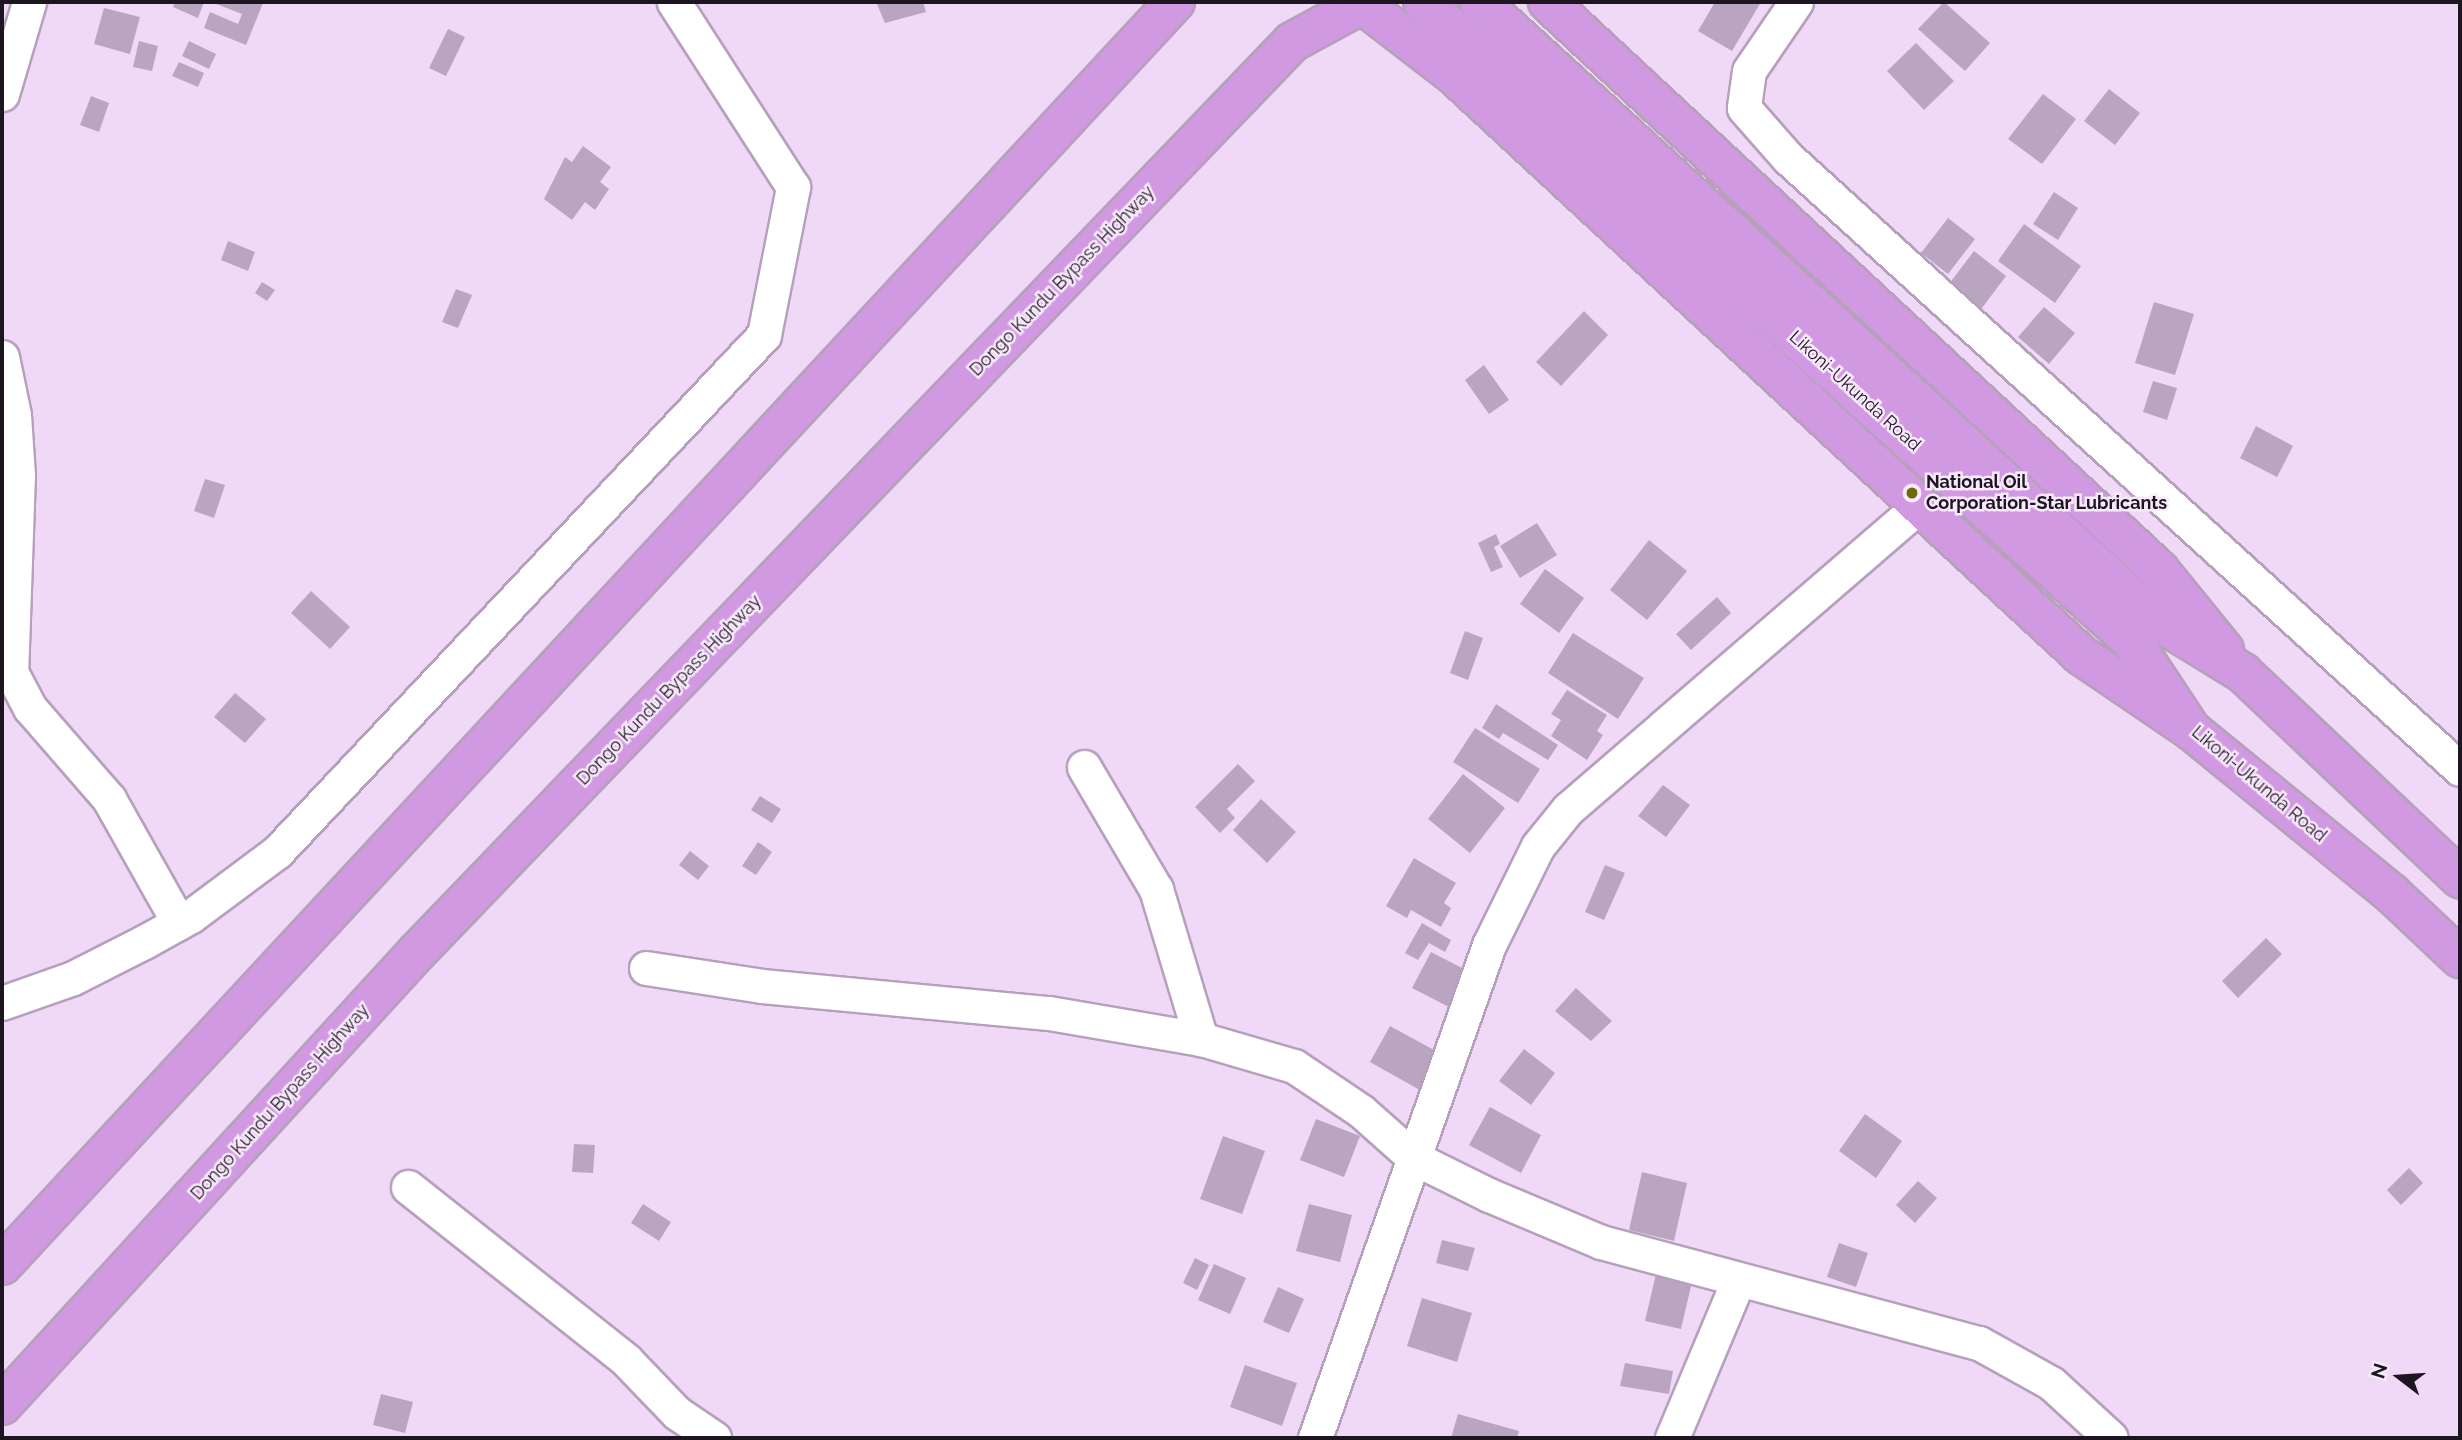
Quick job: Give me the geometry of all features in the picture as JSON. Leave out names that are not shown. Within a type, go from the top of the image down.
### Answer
[{"type":"highway","points":[[2,1265],[1175,2]]},
{"type":"highway","points":[[1318,2],[1367,3],[1453,74],[2082,656],[2191,730]]},
{"type":"highway","name":"Likoni-Ukunda Road","points":[[1423,2],[2144,631],[2243,673],[2460,878]]},
{"type":"highway","name":"Likoni-Ukunda Road","points":[[1480,2],[2144,631],[2191,730],[2391,893],[2460,958]]},
{"type":"highway","points":[[1548,2],[2159,570],[2243,673]]},
{"type":"highway","name":"Dongo Kundu Bypass Highway","points":[[2,1405],[417,952],[1292,42],[1367,3]]},
{"type":"street","points":[[2,94],[29,2]]},
{"type":"street","points":[[2,1003],[73,978],[179,923],[276,852],[764,335],[793,187],[674,2]]},
{"type":"street","points":[[1796,2],[1749,71],[1744,108],[1788,158],[2460,769]]},
{"type":"street","points":[[2,357],[14,415],[18,475],[7,669],[30,708],[109,799],[179,923]]},
{"type":"street","points":[[1315,1438],[1489,945],[1538,846],[1568,809],[1920,505]]},
{"type":"street","points":[[1084,767],[1156,889],[1201,1039]]},
{"type":"street","points":[[646,968],[762,985],[1049,1013],[1201,1039],[1294,1066],[1361,1111],[1414,1158],[1601,1242],[1738,1281],[1979,1343],[2051,1383],[2111,1438]]},
{"type":"street","points":[[408,1187],[626,1360],[677,1413],[713,1438]]},
{"type":"street","points":[[1672,1438],[1738,1281]]},
{"type":"building","points":[[175,2],[204,2],[198,18],[173,7]]},
{"type":"building","points":[[211,2],[263,3],[246,45],[204,28],[210,12],[238,24],[242,14]]},
{"type":"building","points":[[876,2],[923,2],[926,12],[885,23]]},
{"type":"building","points":[[1715,2],[1761,2],[1732,51],[1698,31]]},
{"type":"building","points":[[1944,2],[1990,43],[1965,71],[1918,29]]},
{"type":"building","points":[[104,8],[140,17],[130,54],[94,44]]},
{"type":"building","points":[[448,29],[465,37],[446,76],[429,68]]},
{"type":"building","points":[[139,41],[158,46],[152,71],[133,67]]},
{"type":"building","points":[[189,41],[216,54],[209,69],[182,56]]},
{"type":"building","points":[[1916,43],[1954,81],[1924,110],[1887,71]]},
{"type":"building","points":[[179,62],[204,73],[198,87],[172,76]]},
{"type":"building","points":[[2109,89],[2140,113],[2115,145],[2084,121]]},
{"type":"building","points":[[2043,94],[2076,119],[2042,164],[2008,139]]},
{"type":"building","points":[[91,96],[109,103],[99,132],[80,125]]},
{"type":"building","points":[[583,146],[611,167],[600,182],[609,189],[595,210],[585,202],[572,220],[544,199],[565,157],[572,162]]},
{"type":"building","points":[[2054,192],[2078,208],[2058,240],[2033,224]]},
{"type":"building","points":[[1948,218],[1975,239],[1948,274],[1921,253]]},
{"type":"building","points":[[2024,224],[2081,266],[2055,303],[1998,261]]},
{"type":"building","points":[[228,241],[255,252],[248,271],[221,260]]},
{"type":"building","points":[[1974,251],[2006,276],[1979,312],[1946,288]]},
{"type":"building","points":[[262,282],[275,290],[267,301],[255,293]]},
{"type":"building","points":[[456,289],[472,295],[458,328],[442,322]]},
{"type":"building","points":[[2154,302],[2194,314],[2175,375],[2135,363]]},
{"type":"building","points":[[2044,307],[2075,333],[2049,364],[2018,337]]},
{"type":"building","points":[[1584,311],[1608,335],[1561,386],[1536,362]]},
{"type":"building","points":[[1484,365],[1509,400],[1489,414],[1465,380]]},
{"type":"building","points":[[2153,381],[2177,388],[2167,420],[2143,412]]},
{"type":"building","points":[[2256,426],[2293,446],[2277,477],[2240,458]]},
{"type":"building","points":[[205,479],[225,485],[214,518],[194,511]]},
{"type":"building","points":[[1537,523],[1557,555],[1520,578],[1500,546]]},
{"type":"building","points":[[1496,534],[1500,544],[1494,547],[1503,567],[1491,572],[1478,543]]},
{"type":"building","points":[[1649,540],[1687,571],[1647,620],[1610,590]]},
{"type":"building","points":[[1545,569],[1584,598],[1559,633],[1520,604]]},
{"type":"building","points":[[311,591],[350,627],[330,649],[291,613]]},
{"type":"building","points":[[1717,597],[1731,613],[1691,650],[1676,634]]},
{"type":"building","points":[[1465,631],[1483,638],[1468,680],[1450,673]]},
{"type":"building","points":[[1573,633],[1644,678],[1618,719],[1548,673]]},
{"type":"building","points":[[1567,690],[1607,715],[1597,731],[1603,735],[1587,760],[1551,736],[1561,720],[1551,714]]},
{"type":"building","points":[[235,693],[266,719],[245,743],[214,717]]},
{"type":"building","points":[[1496,704],[1558,745],[1548,760],[1503,733],[1499,739],[1482,728]]},
{"type":"building","points":[[1475,728],[1540,769],[1518,803],[1453,762]]},
{"type":"building","points":[[1238,764],[1255,781],[1227,809],[1235,818],[1220,833],[1195,807]]},
{"type":"building","points":[[1463,774],[1505,808],[1470,853],[1428,819]]},
{"type":"building","points":[[1663,785],[1690,805],[1666,837],[1638,816]]},
{"type":"building","points":[[760,796],[781,809],[772,823],[751,810]]},
{"type":"building","points":[[1261,799],[1296,832],[1267,863],[1233,830]]},
{"type":"building","points":[[758,842],[772,852],[756,875],[742,866]]},
{"type":"building","points":[[690,851],[709,866],[698,880],[679,865]]},
{"type":"building","points":[[1414,858],[1456,883],[1444,903],[1451,908],[1441,927],[1411,910],[1407,918],[1386,906]]},
{"type":"building","points":[[1605,865],[1625,873],[1604,920],[1585,912]]},
{"type":"building","points":[[1422,923],[1451,940],[1445,952],[1429,943],[1418,960],[1405,953]]},
{"type":"building","points":[[2266,938],[2282,954],[2238,998],[2222,981]]},
{"type":"building","points":[[1431,952],[1466,970],[1449,1007],[1412,988]]},
{"type":"building","points":[[1576,988],[1612,1021],[1591,1041],[1555,1011]]},
{"type":"building","points":[[1390,1026],[1445,1056],[1425,1093],[1370,1062]]},
{"type":"building","points":[[1524,1049],[1555,1073],[1531,1105],[1499,1081]]},
{"type":"building","points":[[1490,1107],[1541,1135],[1521,1173],[1469,1145]]},
{"type":"building","points":[[1865,1114],[1902,1141],[1876,1178],[1839,1151]]},
{"type":"building","points":[[1316,1119],[1360,1136],[1344,1177],[1300,1160]]},
{"type":"building","points":[[1223,1136],[1265,1151],[1242,1214],[1200,1199]]},
{"type":"building","points":[[574,1144],[595,1145],[593,1173],[572,1172]]},
{"type":"building","points":[[2409,1168],[2423,1183],[2401,1205],[2387,1190]]},
{"type":"building","points":[[1642,1172],[1687,1183],[1674,1241],[1629,1230]]},
{"type":"building","points":[[1918,1181],[1937,1198],[1915,1223],[1896,1205]]},
{"type":"building","points":[[643,1204],[671,1222],[659,1241],[631,1223]]},
{"type":"building","points":[[1309,1204],[1352,1215],[1340,1262],[1296,1251]]},
{"type":"building","points":[[1442,1240],[1475,1248],[1468,1271],[1436,1263]]},
{"type":"building","points":[[1839,1243],[1868,1253],[1856,1287],[1827,1277]]},
{"type":"building","points":[[1195,1258],[1209,1265],[1197,1290],[1183,1283]]},
{"type":"building","points":[[1214,1264],[1246,1278],[1230,1314],[1198,1300]]},
{"type":"building","points":[[1656,1274],[1692,1282],[1681,1329],[1645,1321]]},
{"type":"building","points":[[1278,1287],[1304,1299],[1289,1333],[1263,1322]]},
{"type":"building","points":[[1422,1298],[1472,1313],[1457,1362],[1407,1346]]},
{"type":"building","points":[[1625,1363],[1673,1371],[1669,1394],[1620,1386]]},
{"type":"building","points":[[1245,1365],[1297,1383],[1282,1426],[1230,1407]]},
{"type":"building","points":[[381,1394],[413,1402],[405,1433],[373,1425]]},
{"type":"building","points":[[1458,1414],[1519,1431],[1517,1438],[1451,1438]]},
{"type":"place","name":"National Oil Corporation-Star Lubricants","points":[[1912,493]]}]
